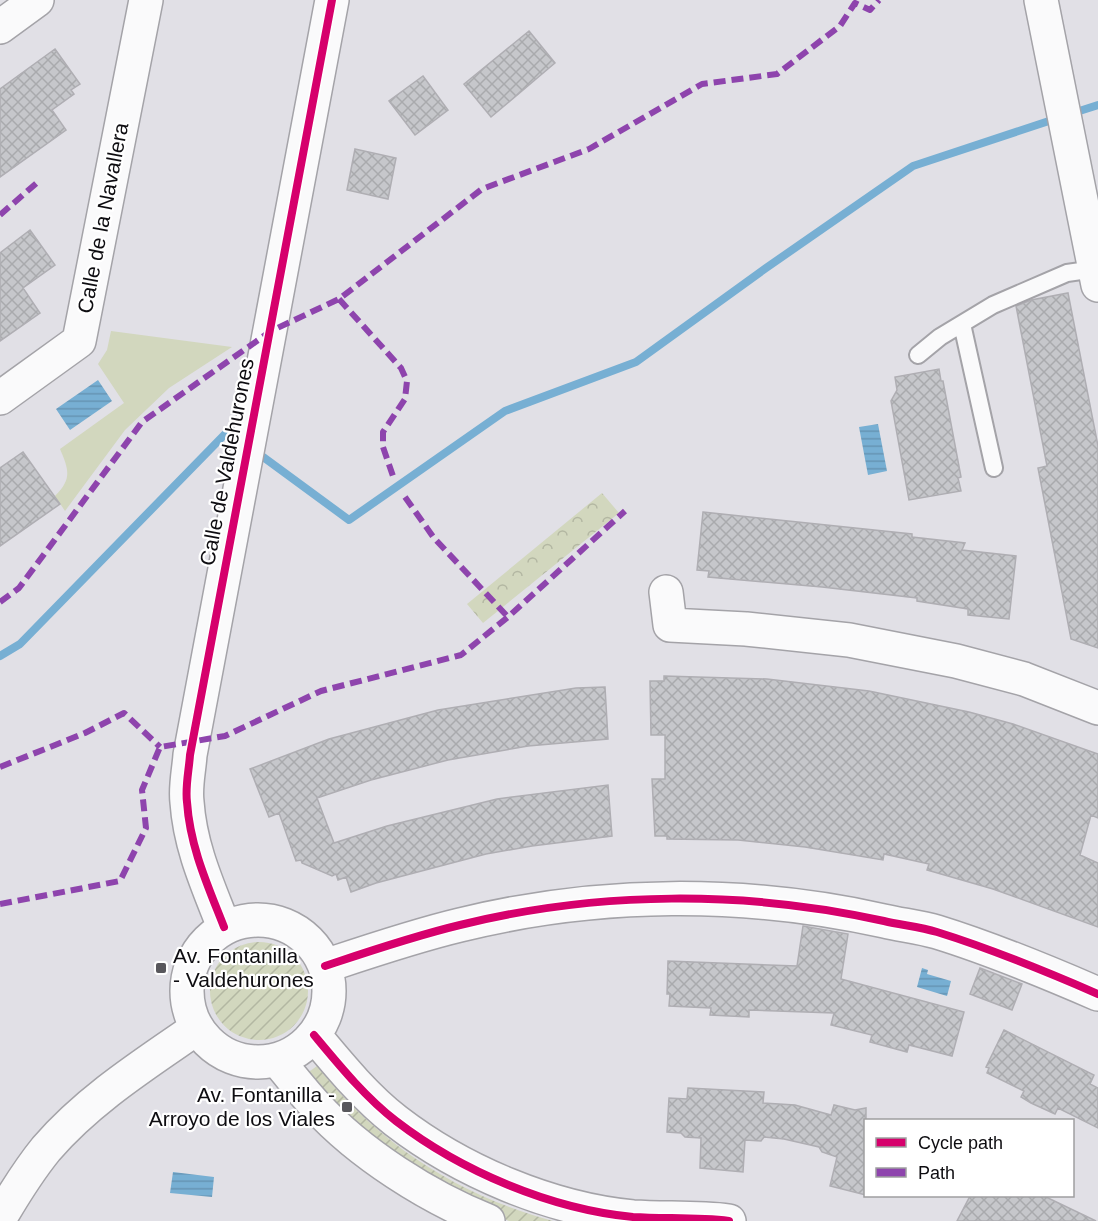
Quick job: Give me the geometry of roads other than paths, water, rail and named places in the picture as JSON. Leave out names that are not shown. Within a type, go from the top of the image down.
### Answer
[{"type":"street","points":[[0,27],[37,0]]},
{"type":"street","name":"Calle de la Navallera","points":[[0,398],[79,341],[146,0]]},
{"type":"street","name":"Calle de Valdehurones","points":[[224,927],[200,867],[191,835],[186,800],[190,755],[332,0]]},
{"type":"street","points":[[1041,0],[1094,269]]},
{"type":"street","points":[[666,592],[670,625],[746,629],[849,640],[956,661],[1024,679],[1098,708]]},
{"type":"street","points":[[325,966],[460,925],[546,908],[632,899],[734,899],[836,910],[935,932],[1032,964],[1098,994]]},
{"type":"street","points":[[254,919],[284,924],[309,941],[325,966],[330,990],[326,1014],[314,1035],[297,1050],[277,1060],[247,1061],[218,1050],[197,1028],[187,1000],[189,972],[202,946],[224,927],[254,919]]},
{"type":"street","points":[[0,1218],[12,1196],[46,1149],[89,1107],[148,1061],[197,1028]]},
{"type":"street","points":[[314,1035],[348,1075],[394,1120],[448,1157],[507,1185],[568,1205],[632,1216],[729,1221]]},
{"type":"street","points":[[277,1060],[317,1107],[362,1147],[410,1182],[463,1211],[489,1221]]},
{"type":"lane","points":[[918,355],[940,337],[993,305],[1067,273],[1094,269]]},
{"type":"lane","points":[[962,324],[994,468]]},
{"type":"water","points":[[98,380],[112,401],[70,430],[56,409]]},
{"type":"water","points":[[878,424],[887,471],[868,475],[859,427]]},
{"type":"water","points":[[922,968],[928,970],[927,974],[951,981],[947,996],[917,987]]},
{"type":"water","points":[[173,1172],[214,1177],[212,1197],[170,1193]]},
{"type":"waterway","points":[[1070,114],[1098,105]]},
{"type":"waterway","points":[[255,451],[349,520],[505,411],[636,362],[913,166],[1058,118]]},
{"type":"waterway","points":[[0,656],[20,644],[228,431],[242,442]]},
{"type":"place","name":"Av. Fontanilla - Valdehurones","points":[[161,968]]},
{"type":"place","name":"Av. Fontanilla - Arroyo de los Viales","points":[[347,1107]]}]
